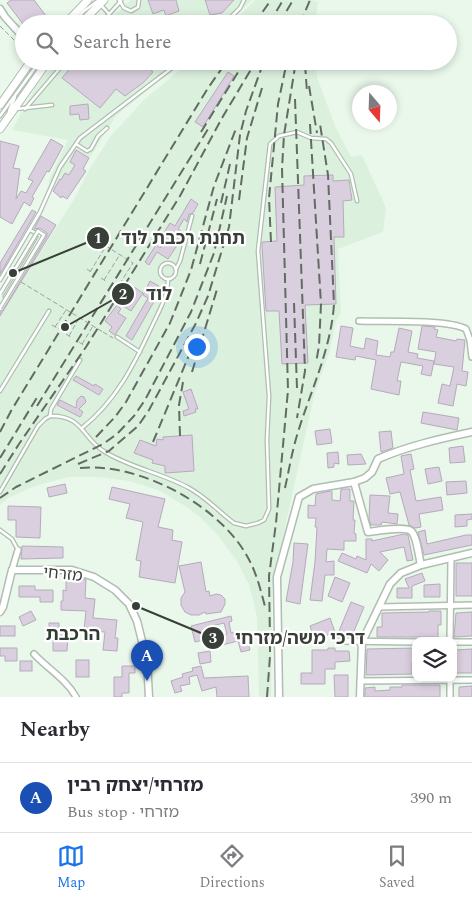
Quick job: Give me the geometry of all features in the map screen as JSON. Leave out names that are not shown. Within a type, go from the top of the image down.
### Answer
[{"type":"main road","points":[[74,15],[88,0]]},
{"type":"main road","points":[[88,15],[101,1]]},
{"type":"main road","points":[[0,105],[25,70]]},
{"type":"main road","points":[[0,129],[3,118],[14,109],[42,70]]},
{"type":"street","points":[[0,9],[3,16],[15,28]]},
{"type":"street","points":[[359,321],[459,325],[466,329],[470,340],[472,357]]},
{"type":"street","points":[[279,697],[277,577],[299,496],[313,489],[354,482],[365,478],[372,472],[378,459],[432,440],[472,432]]},
{"type":"street","points":[[354,482],[368,532],[404,528],[411,531],[415,537],[421,565]]},
{"type":"street","points":[[0,612],[18,550]]},
{"type":"street","points":[[360,697],[362,642],[390,584],[401,574],[421,565],[472,553]]},
{"type":"street","points":[[450,637],[451,558]]},
{"type":"street","name":"מזרחי","points":[[12,570],[72,570],[94,576],[115,590],[129,604],[137,621],[146,661],[149,697]]},
{"type":"street","points":[[379,607],[472,605]]},
{"type":"street","points":[[338,642],[412,642]]},
{"type":"street","points":[[457,642],[472,642]]},
{"type":"street","points":[[34,654],[70,686],[76,697]]},
{"type":"street","points":[[457,679],[472,680]]},
{"type":"street","points":[[360,681],[412,680]]},
{"type":"street","points":[[450,682],[450,697]]},
{"type":"lane","points":[[80,15],[101,1],[109,14],[120,1],[125,9],[132,11],[138,6],[140,0]]},
{"type":"lane","points":[[232,15],[240,8],[244,0]]},
{"type":"lane","points":[[3,118],[18,91],[33,70]]},
{"type":"lane","points":[[25,109],[58,70]]},
{"type":"lane","points":[[0,280],[40,212],[60,167],[80,138],[169,70]]},
{"type":"lane","points":[[3,118],[18,91]]},
{"type":"lane","points":[[14,109],[52,106]]},
{"type":"lane","points":[[76,144],[87,151],[91,149],[98,136],[107,128]]},
{"type":"lane","points":[[0,492],[38,426],[44,419],[50,416],[60,416],[82,428],[103,452],[189,488],[234,523],[242,526],[252,525],[264,520],[270,501],[267,440],[268,396],[258,252],[270,144],[279,136],[297,132],[311,138],[326,139],[331,143],[352,174],[357,202]]},
{"type":"lane","points":[[176,269],[169,262],[161,265],[159,271],[161,276],[168,279],[173,277],[180,261],[192,216]]},
{"type":"lane","points":[[0,307],[41,236],[30,230]]},
{"type":"lane","points":[[0,294],[38,231],[44,235],[0,307]]},
{"type":"lane","points":[[82,428],[110,400],[133,367],[164,301],[168,288],[168,279]]},
{"type":"lane","points":[[0,391],[49,312]]},
{"type":"lane","points":[[117,337],[140,352]]},
{"type":"lane","points":[[50,416],[51,409],[80,360]]},
{"type":"lane","points":[[0,530],[12,539],[18,550]]},
{"type":"path","points":[[0,26],[15,41]]},
{"type":"path","points":[[90,272],[106,246],[133,263],[117,288]]},
{"type":"path","points":[[104,280],[120,255]]},
{"type":"path","points":[[87,269],[94,274]]},
{"type":"path","points":[[101,278],[107,282]]},
{"type":"path","points":[[21,282],[112,338],[117,337]]},
{"type":"path","points":[[114,286],[120,290]]},
{"type":"path","points":[[56,327],[66,310]]},
{"type":"path","points":[[69,336],[80,318]]},
{"type":"path","points":[[52,325],[59,329]]},
{"type":"path","points":[[82,344],[93,326]]},
{"type":"path","points":[[66,334],[72,338]]},
{"type":"path","points":[[79,342],[84,346]]},
{"type":"shaded area","points":[[131,0],[252,0],[236,15],[114,15]]},
{"type":"shaded area","points":[[255,0],[311,0],[318,2],[316,15],[240,15]]},
{"type":"shaded area","points":[[51,70],[172,70],[116,116],[64,198],[48,182],[68,140],[12,130],[39,81]]},
{"type":"shaded area","points":[[180,70],[316,70],[335,126],[351,157],[362,155],[386,208],[383,232],[338,249],[341,313],[336,321],[329,353],[314,396],[272,590],[271,697],[259,697],[257,618],[249,585],[237,561],[216,533],[200,517],[182,504],[158,490],[129,481],[99,477],[68,477],[35,486],[8,498],[0,505],[0,316],[73,201],[89,170],[110,137],[144,100]]},
{"type":"building","points":[[11,0],[34,0],[45,15],[16,15],[7,3]]},
{"type":"building","points":[[148,0],[176,0],[179,11],[169,15],[166,15],[164,10],[153,14]]},
{"type":"building","points":[[205,0],[234,0],[222,13],[210,15]]},
{"type":"building","points":[[69,70],[151,70],[153,72],[144,82],[125,96],[116,89],[100,108],[62,78]]},
{"type":"building","points":[[228,72],[234,76],[203,127],[195,122]]},
{"type":"building","points":[[88,104],[89,119],[80,120],[79,114],[70,115],[70,106]]},
{"type":"building","points":[[51,139],[63,146],[49,172],[47,171],[32,197],[34,198],[30,206],[24,202],[12,224],[0,217],[0,141],[19,146],[13,168],[20,169],[16,199],[21,191],[26,193],[33,181],[28,179]]},
{"type":"building","points":[[76,150],[89,158],[83,169],[86,171],[67,199],[62,196],[61,198],[53,191],[65,173],[69,175],[75,165],[70,162]]},
{"type":"building","points":[[333,175],[333,181],[349,180],[352,200],[343,201],[344,237],[334,237],[336,304],[305,305],[308,363],[282,364],[279,311],[266,311],[262,246],[262,242],[277,241],[275,187],[304,185],[304,176]]},
{"type":"building","points":[[191,199],[198,204],[193,213],[189,214],[187,222],[184,219],[178,229],[184,235],[168,259],[157,252],[149,265],[145,262],[156,245],[160,248],[167,237],[163,234],[170,223],[175,226]]},
{"type":"building","points":[[32,210],[36,212],[0,274],[0,263]]},
{"type":"building","points":[[41,216],[56,225],[0,316],[0,311],[3,310],[47,236],[47,233],[40,228],[34,229]]},
{"type":"building","points":[[150,281],[159,286],[157,290],[160,291],[132,340],[126,336],[148,298],[143,295]]},
{"type":"building","points":[[134,287],[143,293],[131,311],[123,306]]},
{"type":"building","points":[[117,305],[121,309],[118,313],[126,318],[115,335],[109,331],[112,327],[105,321]]},
{"type":"building","points":[[341,326],[353,328],[350,346],[364,349],[366,338],[378,341],[376,355],[390,357],[391,352],[394,352],[399,328],[412,331],[408,352],[418,354],[417,358],[434,361],[431,376],[421,374],[423,366],[401,362],[397,381],[401,381],[399,395],[371,389],[376,360],[356,356],[355,360],[336,357]]},
{"type":"building","points":[[422,326],[435,327],[434,329],[438,330],[436,337],[456,341],[457,339],[465,340],[462,371],[468,372],[466,386],[457,384],[453,406],[438,403],[442,384],[450,386],[454,367],[434,364],[436,352],[418,349]]},
{"type":"building","points":[[76,376],[103,389],[99,395],[73,380]]},
{"type":"building","points":[[191,389],[198,409],[195,409],[196,412],[184,416],[183,411],[189,409],[183,392]]},
{"type":"building","points":[[81,396],[84,397],[86,402],[79,409],[83,412],[80,417],[57,405],[60,400],[76,408],[77,400]]},
{"type":"building","points":[[423,412],[459,418],[457,430],[421,423]]},
{"type":"building","points":[[330,429],[332,443],[317,445],[315,431]]},
{"type":"building","points":[[391,431],[393,448],[381,452],[379,432]]},
{"type":"building","points":[[192,435],[194,471],[165,473],[165,466],[152,463],[153,460],[134,453],[140,440],[156,446],[157,439],[163,440],[163,437]]},
{"type":"building","points":[[463,446],[465,462],[450,463],[449,448]]},
{"type":"building","points":[[338,452],[339,464],[334,463],[334,467],[328,468],[327,453]]},
{"type":"building","points":[[361,454],[366,464],[348,465],[347,455]]},
{"type":"building","points":[[411,454],[414,469],[410,470],[416,501],[441,497],[443,510],[419,514],[421,527],[415,528],[409,525],[400,492],[390,494],[386,478],[404,474],[401,456]]},
{"type":"building","points":[[439,467],[442,481],[428,484],[425,469]]},
{"type":"building","points":[[466,481],[467,493],[447,495],[446,482]]},
{"type":"building","points":[[65,484],[67,493],[49,497],[47,488]]},
{"type":"building","points":[[112,487],[165,499],[158,527],[173,530],[172,540],[182,542],[175,583],[139,577],[141,561],[136,560],[143,522],[126,518],[130,504],[109,499]]},
{"type":"building","points":[[341,489],[350,489],[350,501],[354,501],[353,520],[355,520],[354,533],[356,534],[356,541],[344,541],[344,550],[327,549],[326,562],[334,561],[334,575],[325,575],[322,601],[310,600],[317,527],[315,527],[316,518],[308,518],[308,505],[315,506],[316,494],[330,491],[332,491],[332,500],[340,501]]},
{"type":"building","points":[[370,495],[390,496],[388,513],[398,514],[397,524],[382,522],[381,525],[371,525],[369,519]]},
{"type":"building","points":[[8,506],[41,507],[40,538],[16,537],[16,520],[8,520]]},
{"type":"building","points":[[472,514],[472,519],[467,520],[467,526],[455,527],[455,515]]},
{"type":"building","points":[[425,530],[427,544],[472,535],[472,545],[424,555],[418,532]]},
{"type":"building","points":[[404,534],[408,535],[413,560],[407,561],[404,547],[380,552],[388,560],[379,571],[371,564],[367,573],[338,561],[342,553],[356,559],[357,556],[366,560],[366,539],[372,539],[372,541]]},
{"type":"building","points":[[294,543],[308,544],[300,604],[286,601],[293,562]]},
{"type":"building","points":[[22,546],[63,547],[63,558],[21,559]]},
{"type":"building","points":[[201,562],[206,592],[209,591],[210,596],[221,595],[225,599],[225,604],[221,612],[206,614],[205,612],[199,615],[191,615],[185,612],[181,605],[181,598],[185,592],[179,566]]},
{"type":"building","points":[[456,563],[472,563],[472,596],[456,596]]},
{"type":"building","points":[[422,573],[425,581],[412,586],[412,598],[397,598],[397,588],[409,588],[405,579]]},
{"type":"building","points":[[66,576],[74,576],[86,580],[85,598],[95,599],[93,618],[117,620],[115,638],[118,638],[117,651],[103,650],[105,632],[84,630],[86,611],[61,610],[63,590],[66,591]]},
{"type":"building","points":[[335,577],[350,583],[342,602],[328,596]]},
{"type":"building","points":[[440,584],[440,597],[424,597],[424,585]]},
{"type":"building","points":[[19,586],[35,586],[35,590],[53,590],[53,602],[40,602],[40,597],[19,597]]},
{"type":"building","points":[[351,602],[364,607],[352,636],[339,631]]},
{"type":"building","points":[[31,611],[36,620],[23,626],[19,617]]},
{"type":"building","points":[[441,611],[441,625],[438,625],[438,637],[377,637],[377,627],[382,627],[382,613]]},
{"type":"building","points":[[472,612],[472,636],[454,637],[456,613]]},
{"type":"building","points":[[231,616],[232,621],[229,622],[231,633],[233,632],[234,636],[246,633],[250,650],[241,652],[238,641],[214,647],[212,638],[195,642],[191,626]],"holes":[[[224,623],[227,634],[214,637],[212,626]]]},
{"type":"building","points":[[330,618],[335,632],[315,640],[310,626]]},
{"type":"building","points":[[49,623],[59,623],[59,635],[68,635],[67,651],[53,651],[53,632],[49,632]]},
{"type":"building","points":[[0,626],[15,626],[15,636],[0,636]]},
{"type":"building","points":[[0,648],[17,648],[17,661],[5,661],[5,656],[0,656]]},
{"type":"building","points":[[328,648],[335,648],[335,651],[349,651],[350,661],[335,662],[335,669],[325,669],[325,684],[301,684],[301,673],[312,673],[312,650],[328,650]]},
{"type":"building","points":[[412,648],[412,674],[366,675],[367,649]]},
{"type":"building","points":[[472,649],[472,673],[457,673],[457,650]]},
{"type":"building","points":[[210,651],[211,662],[200,664],[198,653]]},
{"type":"building","points":[[76,660],[89,660],[89,677],[76,677]]},
{"type":"building","points":[[20,661],[32,661],[32,671],[20,671]]},
{"type":"building","points":[[122,666],[135,666],[135,673],[129,673],[129,693],[122,693],[122,697],[114,697],[114,677],[122,677]]},
{"type":"building","points":[[201,666],[204,678],[248,676],[249,697],[217,697],[216,687],[202,691],[197,675],[189,677],[190,684],[180,686],[182,691],[175,693],[171,681],[183,677],[182,674],[193,671],[192,668]]},
{"type":"building","points":[[334,675],[348,675],[348,697],[335,697]]},
{"type":"building","points":[[402,685],[440,685],[440,697],[365,697],[365,688],[375,687],[375,691],[390,690],[390,687],[402,687]]},
{"type":"building","points":[[472,686],[472,697],[459,697],[459,687]]},
{"type":"railway","points":[[260,15],[271,0]]},
{"type":"railway","points":[[274,15],[283,0]]},
{"type":"railway","points":[[284,15],[293,0]]},
{"type":"railway","points":[[304,15],[310,0]]},
{"type":"railway","points":[[0,432],[11,411],[221,70]]},
{"type":"railway","points":[[201,132],[239,70]]},
{"type":"railway","points":[[0,474],[86,347],[180,196],[222,118],[251,70]]},
{"type":"railway","points":[[78,464],[109,451],[138,426],[149,410],[196,323],[208,296],[229,227],[240,135],[246,111],[261,70]]},
{"type":"railway","points":[[271,242],[269,198],[278,104],[285,70]]},
{"type":"railway","points":[[270,642],[269,576],[276,523],[288,390],[282,168],[284,135],[295,70]]},
{"type":"railway","points":[[305,70],[307,92]]},
{"type":"railway","points":[[309,86],[317,133]]},
{"type":"railway","points":[[239,200],[247,138],[262,88]]},
{"type":"railway","points":[[295,99],[305,371],[297,418]]},
{"type":"railway","points":[[310,124],[321,304],[319,346],[316,363]]},
{"type":"railway","points":[[285,488],[296,439],[325,353],[334,304],[328,175],[320,124]]},
{"type":"railway","points":[[96,437],[126,402],[170,323],[191,270],[214,186],[237,126]]},
{"type":"railway","points":[[37,406],[208,129]]},
{"type":"railway","points":[[221,203],[230,164]]},
{"type":"railway","points":[[0,498],[16,487],[103,444],[117,434],[134,416],[145,400],[191,312],[214,253],[227,196]]},
{"type":"railway","points":[[200,264],[217,199]]},
{"type":"railway","points":[[192,372],[218,286]]},
{"type":"railway","points":[[294,303],[297,388]]},
{"type":"railway","points":[[153,442],[199,331]]},
{"type":"railway","points":[[180,436],[179,405],[183,382]]},
{"type":"railway","points":[[0,458],[38,396]]},
{"type":"railway","points":[[80,468],[103,468],[127,472],[151,480],[197,504],[234,537],[247,556],[256,576],[266,610]]},
{"type":"railway","points":[[267,697],[270,637]]},
{"type":"place","name":"תחנת רכבת לוד","points":[[13,273]]},
{"type":"place","name":"לוד","points":[[65,327]]},
{"type":"place","name":"דרכי משה/מזרחי","points":[[136,606]]},
{"type":"place","name":"מזרחי/יצחק רבין","points":[[147,681]]},
{"type":"district","name":"הרכבת","points":[[73,634]]}]
